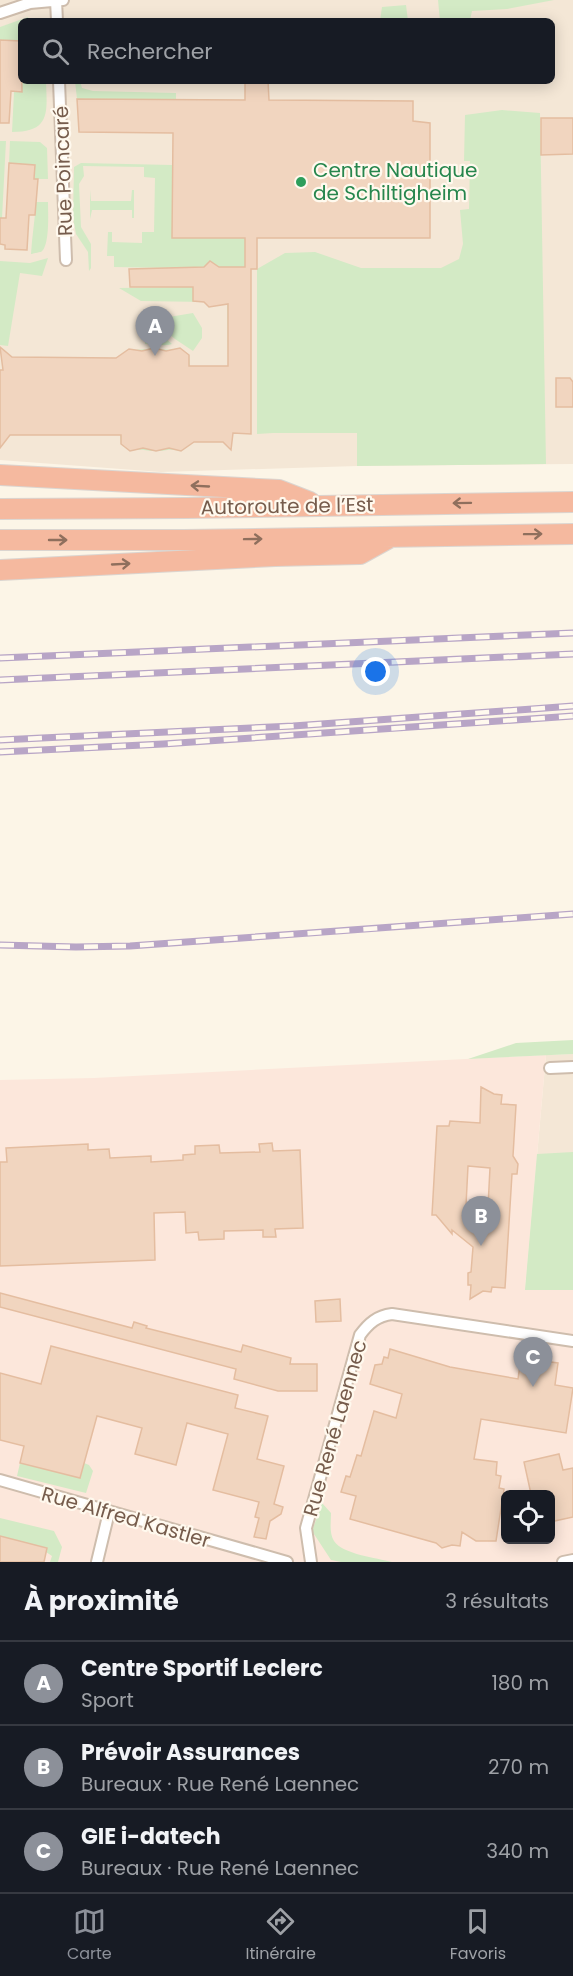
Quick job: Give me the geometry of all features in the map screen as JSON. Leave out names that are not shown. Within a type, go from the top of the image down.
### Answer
[{"type":"highway","points":[[0,476],[279,490],[318,506]]},
{"type":"highway","name":"Autoroute de l’Est","points":[[0,508],[187,508],[573,502]]},
{"type":"highway","name":"Autoroute de l’Est","points":[[0,540],[573,534]]},
{"type":"highway","points":[[0,570],[360,554],[391,537]]},
{"type":"street","points":[[56,0],[57,18]]},
{"type":"street","points":[[0,13],[30,3],[63,0]]},
{"type":"street","name":"Rue Poincaré","points":[[59,84],[66,260]]},
{"type":"street","points":[[550,1068],[573,1067]]},
{"type":"street","name":"Rue René Laennec","points":[[311,1562],[306,1528],[360,1335],[368,1324],[380,1316],[392,1314],[573,1341]]},
{"type":"street","name":"Rue Alfred Kastler","points":[[0,1480],[287,1562]]},
{"type":"street","points":[[97,1562],[109,1512]]},
{"type":"street","points":[[563,1562],[573,1560]]},
{"type":"shaded area","points":[[0,0],[573,0],[573,464],[357,466],[161,472],[0,460]]},
{"type":"shaded area","points":[[573,1054],[573,1290],[525,1290],[546,1055]]},
{"type":"shaded area","points":[[546,1055],[525,1289],[573,1290],[573,1562],[0,1562],[0,1080],[94,1078]]},
{"type":"green space","points":[[438,0],[554,0],[507,9],[472,11],[470,18],[440,18]]},
{"type":"green space","points":[[406,5],[408,18],[380,18],[382,7]]},
{"type":"green space","points":[[18,21],[18,41],[0,40],[0,27]]},
{"type":"green space","points":[[22,84],[46,84],[46,111],[40,124],[34,128],[12,132],[14,92],[21,92]]},
{"type":"green space","points":[[75,84],[81,84],[82,88],[93,91],[176,93],[176,99],[77,99]]},
{"type":"green space","points":[[502,110],[540,113],[546,464],[357,466],[357,433],[257,434],[257,269],[285,253],[315,252],[361,268],[441,268],[459,259],[463,244],[460,210],[469,209],[470,161],[464,161],[465,115]]},
{"type":"green space","points":[[0,141],[6,141],[2,218],[0,218]]},
{"type":"green space","points":[[10,141],[40,142],[47,148],[48,179],[34,179],[35,165],[9,163]]},
{"type":"green space","points":[[81,163],[172,165],[172,238],[245,238],[245,269],[235,272],[251,272],[251,434],[228,433],[227,445],[223,442],[190,442],[190,445],[181,451],[130,451],[121,444],[120,435],[10,435],[0,370],[6,370],[1,359],[2,354],[10,357],[120,358],[129,349],[180,348],[189,355],[190,366],[228,366],[227,301],[210,307],[205,302],[141,301],[119,288],[183,287],[172,268],[114,267],[114,256],[107,256],[108,232],[112,232],[112,242],[142,243],[142,232],[154,232],[155,178],[144,177],[144,167],[83,166],[84,176],[79,184],[81,227],[91,244],[89,271],[88,252],[76,234],[73,218],[74,167]]},
{"type":"green space","points":[[90,190],[91,201],[131,201],[132,190],[134,190],[134,218],[132,218],[132,210],[92,210],[90,219]]},
{"type":"green space","points":[[36,202],[48,202],[47,236],[44,249],[31,254],[32,241]]},
{"type":"green space","points":[[48,258],[42,276],[20,273],[8,346],[0,345],[0,261],[30,263]]},
{"type":"green space","points":[[145,313],[169,317],[193,313],[202,328],[202,338],[193,351]]},
{"type":"green space","points":[[145,327],[152,327],[172,344],[145,344]]},
{"type":"green space","points":[[573,1040],[573,1054],[468,1059],[516,1043]]},
{"type":"green space","points":[[573,1152],[573,1290],[525,1290],[537,1154]]},
{"type":"green space","points":[[20,1463],[80,1478],[84,1463],[89,1465],[93,1471],[86,1493],[17,1476]]},
{"type":"green space","points":[[322,1503],[331,1513],[331,1535],[338,1545],[352,1552],[392,1562],[331,1560],[312,1531]]},
{"type":"green space","points":[[0,1518],[54,1531],[62,1547],[58,1562],[50,1562],[52,1556],[46,1552],[47,1548],[0,1536]]},
{"type":"building","points":[[0,40],[18,41],[18,84],[22,84],[22,92],[11,91],[9,123],[0,123]]},
{"type":"building","points":[[245,84],[268,84],[269,100],[413,101],[413,121],[430,123],[430,238],[257,238],[257,269],[251,269],[251,434],[233,433],[231,450],[223,442],[194,442],[181,451],[169,448],[156,451],[143,448],[130,451],[121,444],[121,435],[10,435],[0,448],[0,370],[3,370],[0,347],[12,357],[116,358],[129,349],[142,351],[154,348],[166,351],[180,348],[189,355],[189,366],[228,366],[228,304],[209,307],[204,302],[193,301],[193,287],[130,287],[129,269],[204,267],[210,261],[219,267],[245,267],[245,238],[172,238],[173,133],[79,132],[77,99],[245,100]]},
{"type":"building","points":[[541,118],[573,118],[573,154],[541,155]]},
{"type":"building","points":[[9,163],[35,165],[34,179],[38,179],[35,215],[29,215],[27,250],[5,249],[5,245],[0,244],[0,218],[6,218]]},
{"type":"building","points":[[556,378],[570,378],[573,382],[573,407],[556,407]]},
{"type":"building","points":[[481,1087],[494,1094],[502,1095],[501,1104],[516,1105],[513,1156],[518,1164],[517,1174],[512,1174],[505,1288],[492,1287],[491,1292],[483,1291],[470,1299],[471,1285],[468,1285],[468,1273],[471,1272],[473,1247],[452,1230],[452,1234],[436,1215],[432,1215],[437,1126],[449,1126],[450,1121],[480,1123]],"holes":[[[468,1166],[490,1168],[488,1206],[466,1205]]]},
{"type":"building","points":[[272,1143],[273,1151],[300,1150],[303,1228],[275,1229],[276,1237],[263,1237],[263,1230],[224,1231],[224,1239],[199,1240],[198,1232],[186,1233],[185,1212],[154,1213],[155,1260],[0,1266],[0,1162],[7,1162],[6,1148],[88,1144],[88,1150],[109,1149],[110,1158],[151,1156],[151,1162],[183,1160],[183,1155],[195,1154],[195,1146],[219,1145],[220,1153],[260,1152],[259,1144]]},
{"type":"building","points":[[0,1293],[132,1328],[134,1322],[147,1326],[146,1328],[241,1352],[243,1345],[291,1358],[290,1364],[317,1364],[317,1391],[278,1391],[234,1379],[236,1369],[0,1307]]},
{"type":"building","points":[[340,1299],[341,1321],[316,1322],[315,1301]]},
{"type":"building","points":[[51,1346],[238,1395],[235,1408],[268,1416],[257,1459],[284,1466],[274,1504],[283,1507],[281,1514],[270,1521],[266,1539],[254,1537],[259,1518],[255,1517],[259,1502],[213,1490],[228,1434],[187,1423],[176,1465],[135,1454],[142,1428],[97,1416],[80,1478],[20,1463],[24,1446],[0,1440],[0,1373],[41,1384]]},
{"type":"building","points":[[390,1349],[450,1367],[518,1379],[521,1358],[558,1363],[555,1385],[573,1388],[566,1433],[481,1419],[474,1459],[497,1462],[496,1475],[501,1476],[499,1488],[504,1489],[501,1490],[501,1508],[496,1541],[476,1541],[462,1532],[460,1546],[452,1545],[442,1548],[436,1543],[350,1519],[356,1496],[341,1492],[346,1476],[350,1477],[357,1455],[361,1456],[374,1411],[396,1418],[402,1394],[370,1384],[375,1365],[382,1364],[384,1357],[388,1358]]},
{"type":"building","points":[[559,1454],[563,1470],[573,1468],[573,1517],[555,1521],[555,1490],[530,1490],[524,1462]]},
{"type":"building","points":[[0,1536],[47,1548],[44,1562],[0,1562]]},
{"type":"railway","points":[[0,658],[573,633]]},
{"type":"railway","points":[[0,680],[573,654]]},
{"type":"railway","points":[[0,740],[293,726],[573,706]]},
{"type":"railway","points":[[0,752],[163,744],[573,716]]},
{"type":"railway","points":[[0,945],[130,946],[573,914]]},
{"type":"place","name":"Centre Nautique de Schiltigheim","points":[[301,182]]},
{"type":"place","name":"Centre Sportif Leclerc","points":[[155,356]]},
{"type":"place","name":"Prévoir Assurances","points":[[481,1246]]},
{"type":"place","name":"GIE i-datech","points":[[533,1387]]}]
